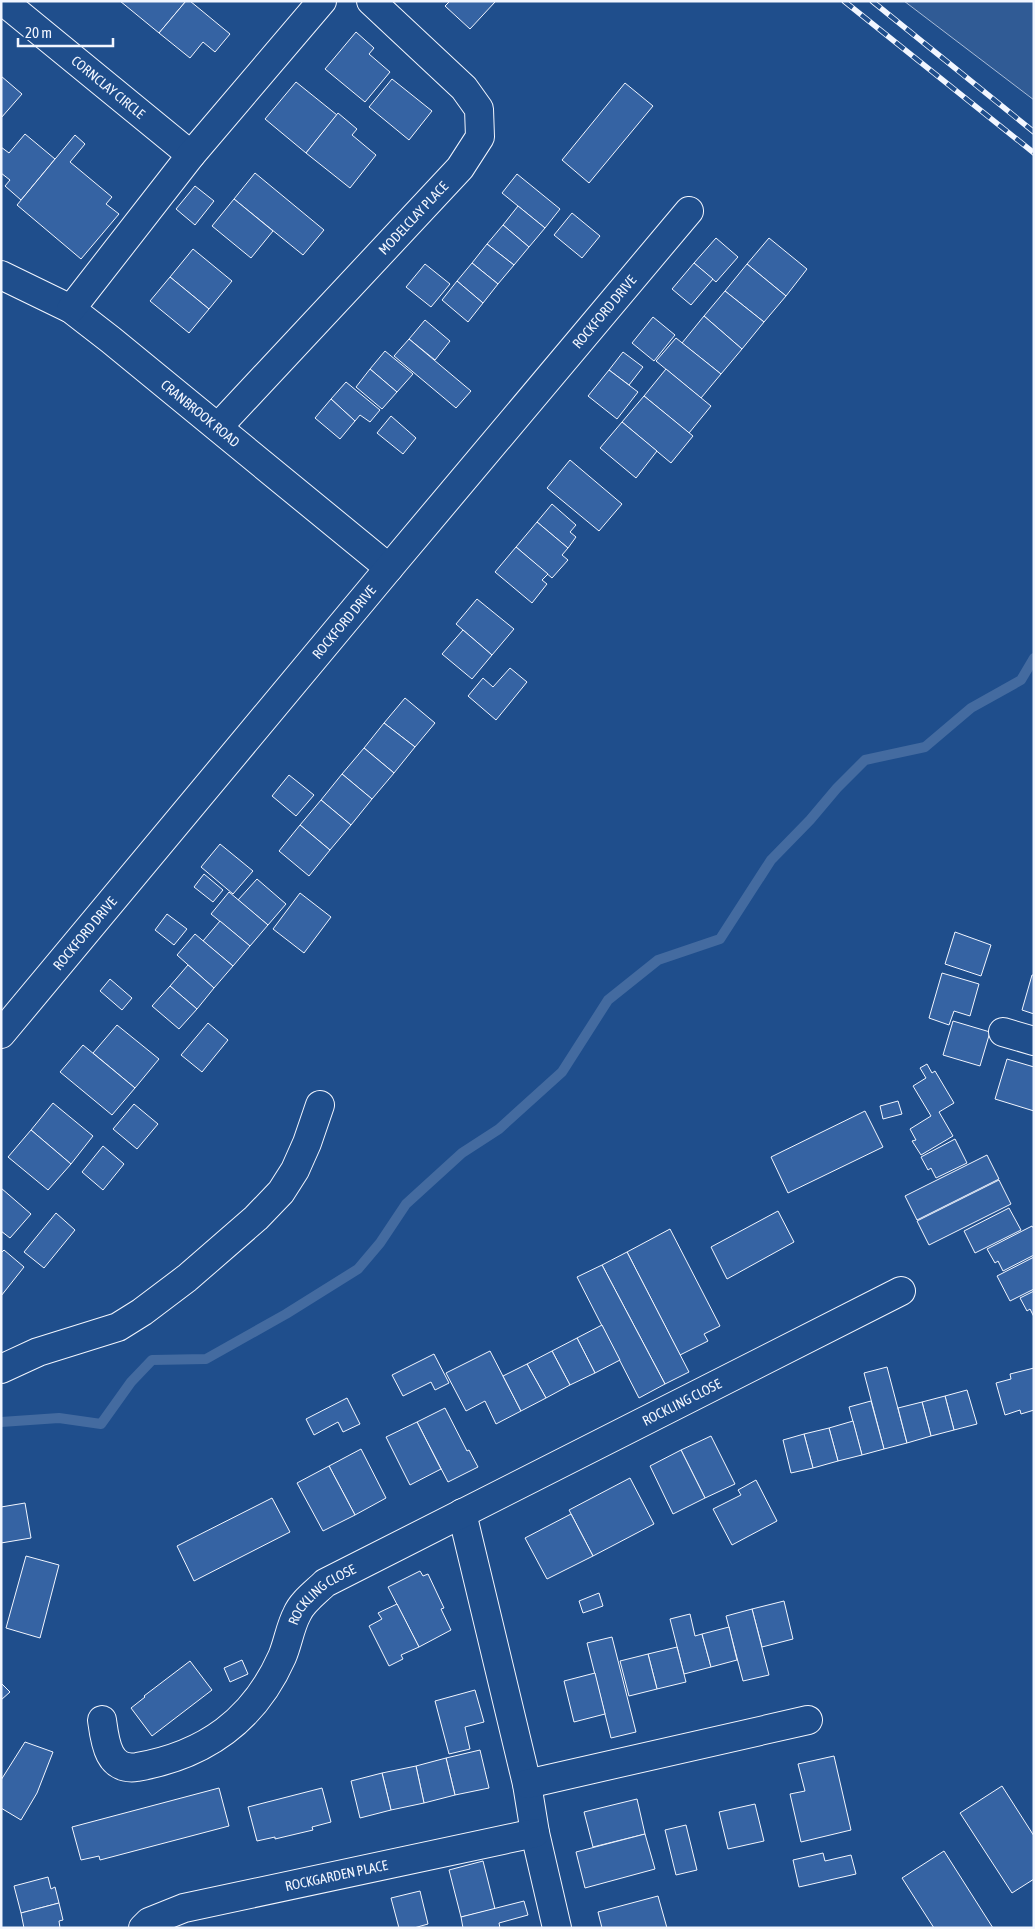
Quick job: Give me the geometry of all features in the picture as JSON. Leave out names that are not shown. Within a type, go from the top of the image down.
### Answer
[{"type":"street","name":"CORNCLAY CIRCLE","points":[[3,1],[191,155]]},
{"type":"street","points":[[72,309],[191,155],[322,1]]},
{"type":"street","name":"MODELCLAY PLACE","points":[[218,427],[460,168],[480,138],[479,109],[464,88],[371,1]]},
{"type":"street","name":"ROCKFORD DRIVE","points":[[1,1034],[689,211]]},
{"type":"street","name":"CRANBROOK ROAD","points":[[1,275],[72,309],[389,568]]},
{"type":"street","points":[[1003,1032],[1034,1041]]},
{"type":"street","points":[[1,1369],[38,1352],[118,1327],[142,1312],[187,1278],[256,1218],[281,1192],[295,1170],[307,1143],[320,1104]]},
{"type":"street","name":"ROCKLING CLOSE","points":[[102,1720],[105,1746],[116,1763],[129,1768],[148,1765],[182,1755],[205,1744],[228,1729],[252,1707],[269,1683],[297,1612],[325,1583],[901,1291]]},
{"type":"street","points":[[462,1513],[527,1784],[535,1833],[557,1928]]},
{"type":"street","points":[[527,1784],[808,1720]]},
{"type":"street","name":"ROCKGARDEN PLACE","points":[[143,1928],[149,1922],[184,1908],[535,1833]]},
{"type":"shaded area","points":[[904,1],[1034,1],[1034,100]]},
{"type":"building","points":[[120,1],[186,1],[159,33]]},
{"type":"building","points":[[186,1],[190,1],[230,34],[215,52],[203,42],[190,58],[159,33]]},
{"type":"building","points":[[450,1],[495,2],[470,29],[445,6]]},
{"type":"building","points":[[356,32],[374,48],[369,54],[390,72],[365,102],[325,69]]},
{"type":"building","points":[[1,76],[22,94],[1,118]]},
{"type":"building","points":[[392,79],[432,111],[409,140],[369,107]]},
{"type":"building","points":[[296,82],[337,115],[306,153],[265,119]]},
{"type":"building","points":[[625,83],[653,106],[589,183],[562,160]]},
{"type":"building","points":[[338,113],[357,129],[352,135],[376,155],[350,188],[306,153]]},
{"type":"building","points":[[25,134],[55,159],[21,200],[5,186],[10,180],[1,173],[1,147],[9,153]]},
{"type":"building","points":[[75,135],[85,144],[70,162],[112,197],[106,204],[119,214],[81,259],[17,205]]},
{"type":"building","points":[[255,173],[324,230],[303,255],[234,199]]},
{"type":"building","points":[[517,174],[560,209],[545,228],[502,193]]},
{"type":"building","points":[[195,186],[214,201],[195,225],[176,209]]},
{"type":"building","points":[[234,199],[273,231],[251,258],[212,226]]},
{"type":"building","points":[[518,206],[545,228],[529,247],[503,225]]},
{"type":"building","points":[[572,213],[600,236],[582,258],[554,235]]},
{"type":"building","points":[[503,225],[529,247],[514,265],[487,244]]},
{"type":"building","points":[[716,238],[738,257],[716,282],[694,263]]},
{"type":"building","points":[[769,238],[807,269],[786,296],[747,264]]},
{"type":"building","points":[[487,244],[514,265],[498,284],[472,263]]},
{"type":"building","points":[[193,249],[232,281],[209,309],[170,277]]},
{"type":"building","points":[[472,263],[498,284],[483,303],[457,281]]},
{"type":"building","points":[[694,263],[713,279],[691,305],[672,289]]},
{"type":"building","points":[[425,264],[450,284],[431,307],[406,287]]},
{"type":"building","points":[[747,264],[786,296],[764,322],[725,291]]},
{"type":"building","points":[[170,277],[209,309],[189,333],[150,301]]},
{"type":"building","points":[[457,281],[483,303],[468,322],[442,300]]},
{"type":"building","points":[[725,291],[764,322],[742,349],[704,316]]},
{"type":"building","points":[[704,316],[742,349],[721,374],[682,343]]},
{"type":"building","points":[[653,317],[675,335],[654,361],[632,343]]},
{"type":"building","points":[[425,320],[450,341],[435,360],[409,339]]},
{"type":"building","points":[[676,338],[721,374],[701,398],[656,361]]},
{"type":"building","points":[[409,339],[471,391],[456,408],[394,356]]},
{"type":"building","points":[[385,351],[413,374],[397,392],[370,369]]},
{"type":"building","points":[[623,352],[643,367],[629,385],[609,370]]},
{"type":"building","points":[[370,369],[397,392],[382,409],[356,387]]},
{"type":"building","points":[[666,369],[711,406],[689,433],[644,396]]},
{"type":"building","points":[[609,370],[638,392],[617,419],[588,396]]},
{"type":"building","points":[[346,382],[380,410],[370,422],[360,415],[355,421],[331,399]]},
{"type":"building","points":[[644,396],[693,436],[671,463],[622,422]]},
{"type":"building","points":[[331,399],[355,421],[340,439],[315,418]]},
{"type":"building","points":[[391,416],[416,438],[403,454],[377,433]]},
{"type":"building","points":[[622,422],[657,451],[636,478],[600,448]]},
{"type":"building","points":[[570,460],[622,504],[599,531],[547,488]]},
{"type":"building","points":[[552,504],[576,525],[570,532],[576,537],[568,548],[537,522]]},
{"type":"building","points":[[537,522],[568,548],[562,555],[568,560],[552,578],[516,547]]},
{"type":"building","points":[[516,547],[548,574],[542,580],[547,584],[532,603],[495,572]]},
{"type":"building","points":[[477,599],[514,629],[492,655],[456,624]]},
{"type":"building","points":[[463,630],[492,655],[472,679],[442,654]]},
{"type":"building","points":[[510,668],[527,682],[496,720],[468,696],[483,678],[493,687]]},
{"type":"building","points":[[405,698],[435,723],[415,747],[384,723]]},
{"type":"building","points":[[384,723],[415,747],[394,773],[364,748]]},
{"type":"building","points":[[364,748],[394,773],[372,799],[342,774]]},
{"type":"building","points":[[342,774],[372,799],[351,825],[321,800]]},
{"type":"building","points":[[289,775],[314,795],[296,816],[272,796]]},
{"type":"building","points":[[321,800],[351,825],[330,850],[300,825]]},
{"type":"building","points":[[300,825],[330,850],[309,876],[279,851]]},
{"type":"building","points":[[220,844],[253,871],[233,894],[201,867]]},
{"type":"building","points":[[204,874],[223,890],[213,902],[194,887]]},
{"type":"building","points":[[257,879],[286,904],[268,925],[238,900]]},
{"type":"building","points":[[229,892],[268,925],[250,946],[211,914]]},
{"type":"building","points":[[300,893],[331,917],[304,953],[273,929]]},
{"type":"building","points":[[167,914],[187,929],[174,945],[155,930]]},
{"type":"building","points":[[220,921],[250,946],[233,966],[203,941]]},
{"type":"building","points":[[955,932],[991,945],[981,976],[945,964]]},
{"type":"building","points":[[195,934],[233,966],[214,988],[177,955]]},
{"type":"building","points":[[188,965],[214,988],[197,1009],[170,986]]},
{"type":"building","points":[[942,973],[979,984],[970,1016],[954,1011],[949,1025],[929,1018]]},
{"type":"building","points":[[1032,975],[1034,975],[1034,1014],[1022,1010]]},
{"type":"building","points":[[110,979],[132,998],[122,1010],[100,991]]},
{"type":"building","points":[[170,986],[197,1009],[179,1029],[152,1006]]},
{"type":"building","points":[[953,1021],[990,1032],[980,1066],[943,1055]]},
{"type":"building","points":[[208,1023],[228,1040],[202,1072],[181,1055]]},
{"type":"building","points":[[117,1025],[159,1059],[135,1088],[93,1053]]},
{"type":"building","points":[[83,1045],[135,1088],[112,1115],[60,1072]]},
{"type":"building","points":[[1007,1059],[1034,1067],[1034,1111],[995,1099]]},
{"type":"building","points":[[927,1064],[932,1073],[935,1071],[954,1103],[939,1112],[953,1136],[921,1155],[912,1141],[916,1140],[910,1129],[931,1116],[913,1086],[926,1078],[920,1068]]},
{"type":"building","points":[[898,1101],[902,1114],[883,1119],[880,1106]]},
{"type":"building","points":[[53,1103],[93,1136],[71,1164],[31,1130]]},
{"type":"building","points":[[134,1104],[158,1124],[137,1149],[113,1129]]},
{"type":"building","points":[[865,1111],[883,1147],[788,1193],[771,1157]]},
{"type":"building","points":[[31,1130],[71,1164],[48,1190],[8,1157]]},
{"type":"building","points":[[955,1139],[967,1163],[936,1178],[931,1168],[928,1170],[921,1157]]},
{"type":"building","points":[[103,1146],[124,1164],[103,1190],[82,1172]]},
{"type":"building","points":[[987,1155],[999,1179],[917,1220],[905,1196]]},
{"type":"building","points":[[999,1180],[1011,1204],[929,1245],[917,1221]]},
{"type":"building","points":[[1,1188],[31,1214],[10,1238],[1,1231]]},
{"type":"building","points":[[1009,1208],[1021,1230],[975,1253],[964,1231]]},
{"type":"building","points":[[778,1211],[794,1242],[727,1279],[711,1247]]},
{"type":"building","points":[[56,1213],[75,1230],[44,1268],[24,1252]]},
{"type":"building","points":[[1032,1226],[1034,1229],[1034,1255],[1003,1271],[998,1261],[995,1263],[987,1249]]},
{"type":"building","points":[[670,1229],[720,1326],[704,1334],[708,1341],[680,1355],[627,1252]]},
{"type":"building","points":[[4,1250],[24,1267],[1,1296],[1,1253]]},
{"type":"building","points":[[627,1252],[689,1372],[665,1384],[602,1265]]},
{"type":"building","points":[[1034,1257],[1034,1289],[1010,1301],[997,1276]]},
{"type":"building","points":[[602,1265],[665,1384],[639,1398],[577,1277]]},
{"type":"building","points":[[1034,1291],[1034,1317],[1030,1309],[1027,1311],[1020,1298]]},
{"type":"building","points":[[602,1325],[620,1360],[595,1373],[577,1338]]},
{"type":"building","points":[[577,1338],[595,1373],[570,1385],[552,1351]]},
{"type":"building","points":[[490,1351],[521,1411],[496,1424],[485,1401],[466,1411],[446,1373]]},
{"type":"building","points":[[552,1351],[570,1385],[546,1398],[527,1364]]},
{"type":"building","points":[[434,1354],[449,1383],[435,1390],[431,1382],[403,1396],[392,1375]]},
{"type":"building","points":[[527,1364],[546,1398],[521,1411],[503,1376]]},
{"type":"building","points":[[887,1367],[907,1443],[884,1449],[864,1373]]},
{"type":"building","points":[[1034,1368],[1034,1410],[1021,1414],[1020,1410],[1005,1415],[996,1383],[1011,1379],[1010,1374]]},
{"type":"building","points":[[967,1390],[977,1424],[954,1430],[945,1396]]},
{"type":"building","points":[[945,1396],[954,1430],[931,1436],[922,1402]]},
{"type":"building","points":[[347,1398],[360,1424],[343,1432],[338,1422],[314,1435],[306,1419]]},
{"type":"building","points":[[871,1401],[884,1449],[862,1455],[849,1407]]},
{"type":"building","points":[[922,1402],[931,1436],[907,1443],[898,1408]]},
{"type":"building","points":[[445,1408],[467,1451],[469,1450],[478,1467],[448,1482],[417,1422]]},
{"type":"building","points":[[853,1421],[862,1455],[838,1461],[829,1428]]},
{"type":"building","points":[[417,1422],[441,1469],[410,1485],[386,1437]]},
{"type":"building","points":[[829,1428],[838,1461],[813,1468],[804,1434]]},
{"type":"building","points":[[804,1434],[813,1468],[791,1473],[783,1440]]},
{"type":"building","points":[[711,1436],[735,1484],[705,1498],[681,1450]]},
{"type":"building","points":[[361,1449],[386,1498],[355,1515],[329,1466]]},
{"type":"building","points":[[681,1450],[705,1498],[673,1514],[650,1466]]},
{"type":"building","points":[[329,1466],[355,1515],[323,1531],[297,1483]]},
{"type":"building","points":[[630,1478],[654,1524],[593,1556],[569,1510]]},
{"type":"building","points":[[756,1480],[777,1521],[732,1545],[713,1509],[741,1495],[738,1490]]},
{"type":"building","points":[[272,1498],[290,1532],[194,1581],[177,1546]]},
{"type":"building","points":[[25,1503],[31,1538],[1,1543],[1,1507]]},
{"type":"building","points":[[571,1514],[593,1556],[547,1579],[525,1538]]},
{"type":"building","points":[[26,1556],[59,1565],[40,1638],[6,1628]]},
{"type":"building","points":[[420,1571],[423,1576],[428,1574],[444,1608],[441,1609],[451,1630],[419,1647],[388,1587]]},
{"type":"building","points":[[599,1593],[603,1606],[583,1613],[579,1601]]},
{"type":"building","points":[[784,1601],[793,1639],[762,1647],[752,1609]]},
{"type":"building","points":[[397,1604],[419,1647],[401,1655],[403,1659],[389,1666],[369,1626],[382,1619],[378,1613]]},
{"type":"building","points":[[752,1609],[769,1675],[743,1681],[726,1616]]},
{"type":"building","points":[[690,1614],[695,1636],[702,1634],[711,1667],[684,1674],[670,1619]]},
{"type":"building","points":[[729,1627],[737,1660],[711,1667],[702,1634]]},
{"type":"building","points":[[612,1637],[636,1732],[611,1738],[587,1643]]},
{"type":"building","points":[[677,1647],[686,1682],[657,1689],[648,1654]]},
{"type":"building","points":[[648,1654],[657,1689],[629,1696],[620,1661]]},
{"type":"building","points":[[242,1660],[248,1674],[230,1682],[224,1668]]},
{"type":"building","points":[[190,1661],[212,1690],[152,1736],[131,1708]]},
{"type":"building","points":[[595,1673],[605,1714],[574,1722],[564,1681]]},
{"type":"building","points":[[1,1683],[10,1692],[1,1700]]},
{"type":"building","points":[[475,1690],[484,1722],[465,1727],[470,1749],[449,1754],[435,1701]]},
{"type":"building","points":[[25,1742],[53,1752],[37,1793],[21,1820],[1,1808],[1,1780]]},
{"type":"building","points":[[480,1750],[489,1788],[455,1795],[446,1758]]},
{"type":"building","points":[[834,1756],[851,1830],[801,1842],[790,1794],[805,1791],[798,1764]]},
{"type":"building","points":[[446,1758],[455,1795],[424,1803],[416,1766]]},
{"type":"building","points":[[416,1766],[424,1803],[391,1810],[382,1773]]},
{"type":"building","points":[[382,1773],[391,1810],[360,1818],[351,1781]]},
{"type":"building","points":[[1002,1786],[1034,1836],[1034,1879],[1012,1893],[960,1813]]},
{"type":"building","points":[[219,1788],[229,1826],[100,1860],[99,1856],[81,1860],[72,1827]]},
{"type":"building","points":[[322,1788],[331,1822],[312,1827],[313,1830],[275,1839],[275,1837],[257,1841],[248,1807]]},
{"type":"building","points":[[637,1799],[645,1834],[593,1847],[584,1812]]},
{"type":"building","points":[[755,1804],[764,1841],[728,1849],[719,1812]]},
{"type":"building","points":[[686,1825],[697,1870],[676,1875],[665,1830]]},
{"type":"building","points":[[645,1834],[655,1869],[585,1888],[576,1852]]},
{"type":"building","points":[[944,1851],[993,1928],[934,1928],[902,1878]]},
{"type":"building","points":[[823,1853],[825,1861],[851,1855],[856,1874],[799,1887],[793,1860]]},
{"type":"building","points":[[483,1861],[495,1909],[461,1917],[449,1870]]},
{"type":"building","points":[[48,1877],[51,1889],[55,1887],[59,1903],[21,1913],[14,1886]]},
{"type":"building","points":[[420,1891],[428,1924],[414,1928],[399,1928],[391,1898]]},
{"type":"building","points":[[658,1896],[667,1928],[602,1928],[598,1912]]},
{"type":"building","points":[[524,1901],[528,1915],[499,1923],[500,1928],[463,1928],[461,1917]]},
{"type":"building","points":[[59,1903],[63,1920],[59,1921],[60,1928],[24,1928],[21,1913]]},
{"type":"waterway","points":[[1,1422],[59,1418],[101,1424],[131,1382],[152,1360],[206,1359],[286,1314],[358,1269],[380,1243],[406,1204],[462,1153],[499,1129],[562,1072],[608,1000],[658,960],[720,939],[771,860],[865,760],[925,747],[971,708],[1021,680],[1034,658]]},
{"type":"railway","points":[[844,1],[1034,153]]},
{"type":"railway","points":[[872,1],[1034,132]]}]
